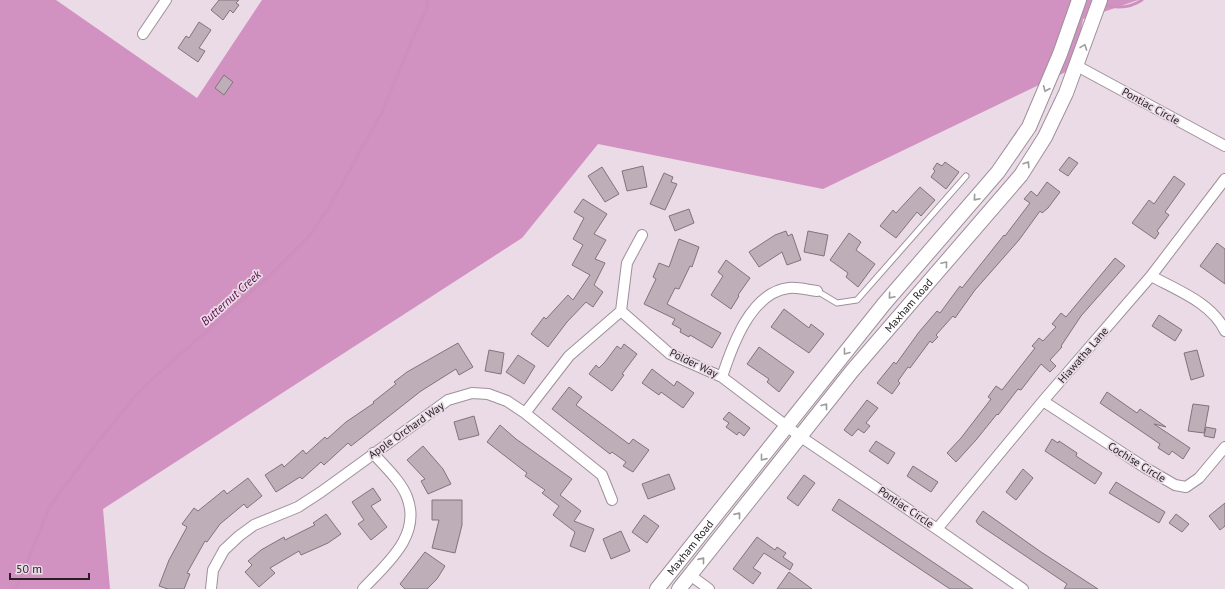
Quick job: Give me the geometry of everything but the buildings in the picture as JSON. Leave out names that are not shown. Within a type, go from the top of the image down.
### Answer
[{"type":"main road","name":"Maxham Road","points":[[657,589],[788,427],[884,304],[998,172],[1029,127],[1060,54],[1079,0]]},
{"type":"main road","name":"Maxham Road","points":[[678,589],[801,437],[852,371],[1021,174],[1045,137],[1077,66],[1100,0]]},
{"type":"street","points":[[143,34],[166,0]]},
{"type":"street","name":"Pontiac Circle","points":[[1077,66],[1225,146]]},
{"type":"street","name":"Hiawatha Lane","points":[[937,529],[1043,401],[1151,276],[1225,179]]},
{"type":"street","points":[[525,413],[569,356],[621,311],[627,263],[642,235]]},
{"type":"street","points":[[1151,276],[1201,303],[1220,321],[1225,331]]},
{"type":"street","points":[[722,377],[738,334],[747,318],[760,304],[770,295],[789,288],[817,291]]},
{"type":"street","name":"Polder Way","points":[[621,311],[670,354],[722,377],[788,427]]},
{"type":"street","name":"Apple Orchard Way","points":[[211,589],[213,570],[224,550],[239,536],[254,525],[298,507],[448,400],[472,393],[488,394],[507,401],[525,413],[602,475],[612,500]]},
{"type":"street","name":"Cochise Circle","points":[[1043,401],[1144,467],[1175,485],[1186,487],[1199,478],[1225,447]]},
{"type":"street","name":"Pontiac Circle","points":[[788,427],[1023,589]]},
{"type":"street","points":[[363,589],[398,552],[408,535],[411,519],[407,497],[396,480],[373,453]]},
{"type":"street","points":[[690,575],[709,589]]},
{"type":"lane","points":[[817,291],[837,303],[856,300],[966,176]]},
{"type":"shaded area","points":[[0,0],[56,0],[197,98],[262,0],[1138,0],[1083,19],[1074,68],[823,189],[598,144],[522,238],[103,509],[110,589],[0,589]]},
{"type":"waterway","name":"Butternut Creek","points":[[16,589],[50,506],[97,443],[136,395],[266,279],[310,235],[328,209],[382,112],[412,40],[426,11],[428,0]]},
{"type":"waterway","name":"Butternut Creek","points":[[1103,4],[1113,7],[1123,7],[1133,5],[1142,0]]}]
